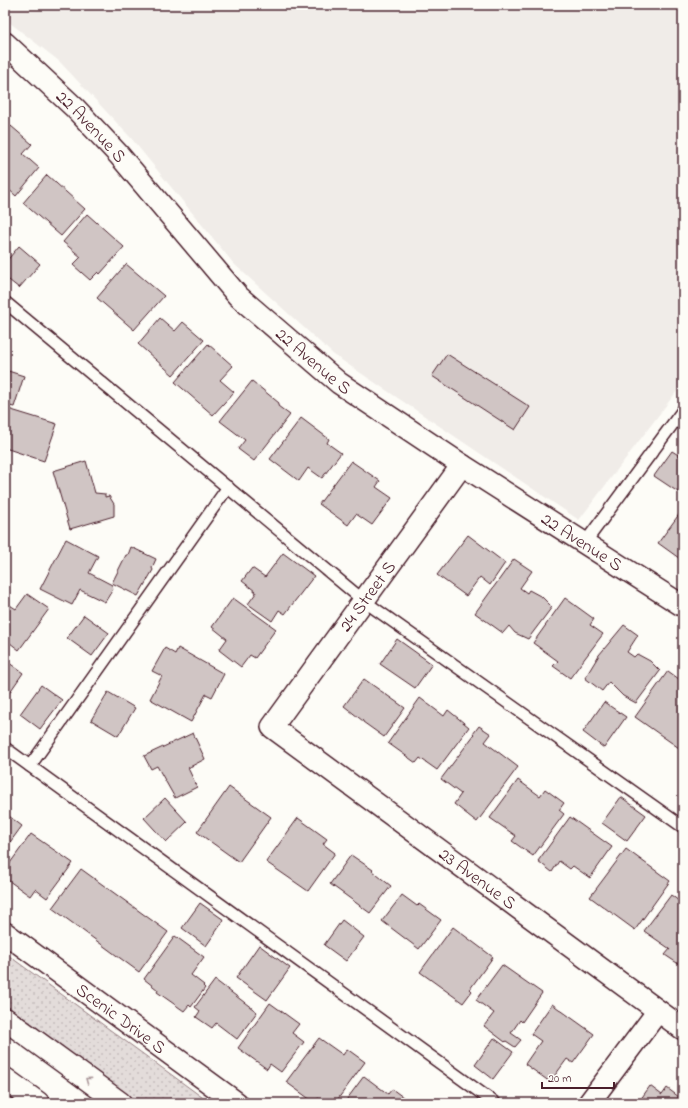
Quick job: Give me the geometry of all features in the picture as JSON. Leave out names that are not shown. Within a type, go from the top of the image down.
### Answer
[{"type":"main road","points":[[5,1019],[120,1103]]},
{"type":"main road","points":[[5,1079],[38,1103]]},
{"type":"street","name":"22 Avenue S","points":[[5,43],[75,108],[118,155],[238,296],[339,382],[462,465],[683,606]]},
{"type":"street","name":"24 Street S","points":[[272,727],[462,465]]},
{"type":"street","name":"23 Avenue S","points":[[272,727],[683,1029]]},
{"type":"street","name":"Scenic Drive S","points":[[5,933],[237,1103]]},
{"type":"street","points":[[590,1103],[658,1011]]},
{"type":"lane","points":[[5,302],[364,601],[683,827]]},
{"type":"lane","points":[[584,544],[683,410]]},
{"type":"lane","points":[[30,766],[228,488]]},
{"type":"lane","points":[[5,748],[495,1103]]},
{"type":"shaded area","points":[[5,5],[683,5],[683,383],[579,520],[334,355],[234,264],[131,138],[59,61],[5,19]]},
{"type":"shaded area","points":[[5,953],[210,1103],[139,1103],[5,1005]]},
{"type":"building","points":[[11,126],[32,144],[23,154],[39,168],[16,196],[5,186],[5,133]]},
{"type":"building","points":[[47,175],[85,209],[61,236],[23,203]]},
{"type":"building","points":[[87,214],[124,247],[100,274],[98,272],[90,280],[73,265],[81,257],[63,242]]},
{"type":"building","points":[[19,246],[40,264],[19,288],[5,277],[5,263]]},
{"type":"building","points":[[126,264],[164,296],[134,330],[97,298]]},
{"type":"building","points":[[160,318],[175,331],[183,322],[204,340],[173,375],[138,344]]},
{"type":"building","points":[[208,344],[233,366],[220,380],[234,392],[213,415],[175,382]]},
{"type":"building","points":[[447,354],[530,407],[515,430],[432,376]]},
{"type":"building","points":[[5,370],[24,376],[14,407],[5,405]]},
{"type":"building","points":[[252,381],[279,403],[278,406],[290,415],[254,461],[238,449],[245,440],[220,421]]},
{"type":"building","points":[[5,408],[57,424],[44,461],[5,448]]},
{"type":"building","points":[[301,418],[329,439],[327,443],[341,453],[322,478],[308,468],[299,481],[270,459]]},
{"type":"building","points":[[672,451],[683,458],[683,485],[678,492],[654,476]]},
{"type":"building","points":[[86,461],[95,493],[105,494],[105,497],[109,496],[114,504],[114,516],[70,529],[53,471]]},
{"type":"building","points":[[351,461],[380,481],[376,487],[392,498],[372,525],[356,514],[348,525],[319,504]]},
{"type":"building","points":[[683,509],[683,561],[658,543]]},
{"type":"building","points":[[468,535],[505,563],[490,585],[480,577],[466,596],[437,575]]},
{"type":"building","points":[[66,539],[98,556],[89,573],[112,585],[113,589],[105,602],[80,590],[72,605],[40,589]]},
{"type":"building","points":[[131,547],[156,559],[152,568],[153,570],[138,596],[112,583]]},
{"type":"building","points":[[283,553],[314,576],[285,614],[279,610],[272,621],[248,604],[256,593],[242,581],[252,568],[265,577]]},
{"type":"building","points":[[514,559],[532,571],[520,588],[527,593],[529,590],[542,597],[552,607],[528,639],[515,633],[509,626],[503,633],[475,613]]},
{"type":"building","points":[[27,594],[49,609],[19,650],[5,639],[5,602],[16,609]]},
{"type":"building","points":[[233,598],[276,629],[255,658],[250,655],[241,667],[219,650],[227,639],[212,627]]},
{"type":"building","points":[[565,598],[594,619],[590,625],[603,634],[570,678],[553,666],[558,661],[533,643]]},
{"type":"building","points":[[84,615],[109,633],[92,656],[67,638]]},
{"type":"building","points":[[624,625],[638,635],[627,652],[634,657],[637,654],[650,661],[660,671],[636,703],[623,696],[609,682],[602,691],[585,678],[599,655]]},
{"type":"building","points":[[397,639],[432,664],[415,688],[380,664]]},
{"type":"building","points":[[165,648],[175,654],[178,648],[224,674],[212,697],[206,694],[191,722],[150,699],[162,676],[152,671]]},
{"type":"building","points":[[5,660],[23,673],[5,699]]},
{"type":"building","points":[[668,671],[683,682],[683,743],[679,748],[635,717]]},
{"type":"building","points":[[364,679],[405,708],[384,737],[344,706]]},
{"type":"building","points":[[41,685],[62,700],[40,729],[20,714]]},
{"type":"building","points":[[108,692],[135,708],[118,736],[91,720]]},
{"type":"building","points":[[420,698],[444,716],[448,710],[469,727],[437,770],[420,758],[416,763],[388,743]]},
{"type":"building","points":[[604,702],[626,717],[604,748],[583,732]]},
{"type":"building","points":[[479,726],[491,734],[485,742],[518,767],[477,822],[454,804],[461,794],[441,779]]},
{"type":"building","points":[[193,733],[205,759],[188,768],[197,787],[175,798],[157,766],[151,769],[144,756]]},
{"type":"building","points":[[518,780],[540,796],[545,789],[564,803],[559,810],[564,814],[533,856],[512,841],[516,836],[490,818]]},
{"type":"building","points":[[229,787],[271,817],[239,862],[197,832]]},
{"type":"building","points":[[621,797],[646,815],[627,841],[602,823]]},
{"type":"building","points":[[165,798],[187,822],[166,842],[144,818]]},
{"type":"building","points":[[5,813],[22,826],[5,849]]},
{"type":"building","points":[[570,817],[612,847],[590,878],[573,866],[570,869],[559,861],[552,872],[538,861]]},
{"type":"building","points":[[298,818],[327,839],[323,844],[335,853],[308,891],[266,862]]},
{"type":"building","points":[[31,834],[73,863],[47,898],[35,889],[30,896],[5,878],[5,870]]},
{"type":"building","points":[[626,849],[670,881],[635,930],[590,897]]},
{"type":"building","points":[[351,855],[373,870],[372,871],[391,886],[370,913],[330,884]]},
{"type":"building","points":[[81,869],[168,932],[139,972],[52,908]]},
{"type":"building","points":[[402,895],[417,906],[419,904],[441,920],[419,949],[382,921]]},
{"type":"building","points":[[671,895],[683,904],[683,967],[665,955],[670,949],[644,931]]},
{"type":"building","points":[[200,903],[224,920],[206,946],[182,928]]},
{"type":"building","points":[[342,920],[364,937],[346,961],[324,945]]},
{"type":"building","points":[[453,927],[493,957],[470,989],[472,991],[463,1003],[420,972]]},
{"type":"building","points":[[175,936],[204,957],[191,975],[204,985],[203,986],[205,988],[191,1007],[189,1005],[184,1011],[157,992],[158,990],[144,979]]},
{"type":"building","points":[[259,945],[290,968],[267,1000],[236,978]]},
{"type":"building","points":[[502,965],[542,993],[522,1022],[520,1020],[511,1033],[521,1040],[515,1047],[506,1041],[505,1042],[484,1026],[494,1013],[476,1000]]},
{"type":"building","points":[[215,980],[257,1012],[237,1039],[216,1023],[212,1028],[196,1017],[200,1011],[195,1007]]},
{"type":"building","points":[[270,1003],[299,1024],[292,1033],[304,1042],[281,1072],[270,1064],[267,1069],[238,1048]]},
{"type":"building","points":[[552,1004],[594,1034],[573,1063],[567,1059],[550,1082],[525,1064],[541,1041],[531,1034]]},
{"type":"building","points":[[319,1038],[343,1055],[347,1049],[365,1062],[335,1103],[325,1103],[318,1098],[315,1103],[286,1082]]},
{"type":"building","points":[[494,1038],[513,1052],[493,1079],[475,1065]]},
{"type":"building","points":[[364,1076],[388,1094],[392,1089],[407,1100],[405,1103],[344,1103]]},
{"type":"building","points":[[650,1086],[662,1095],[667,1088],[683,1100],[683,1103],[638,1103]]}]
